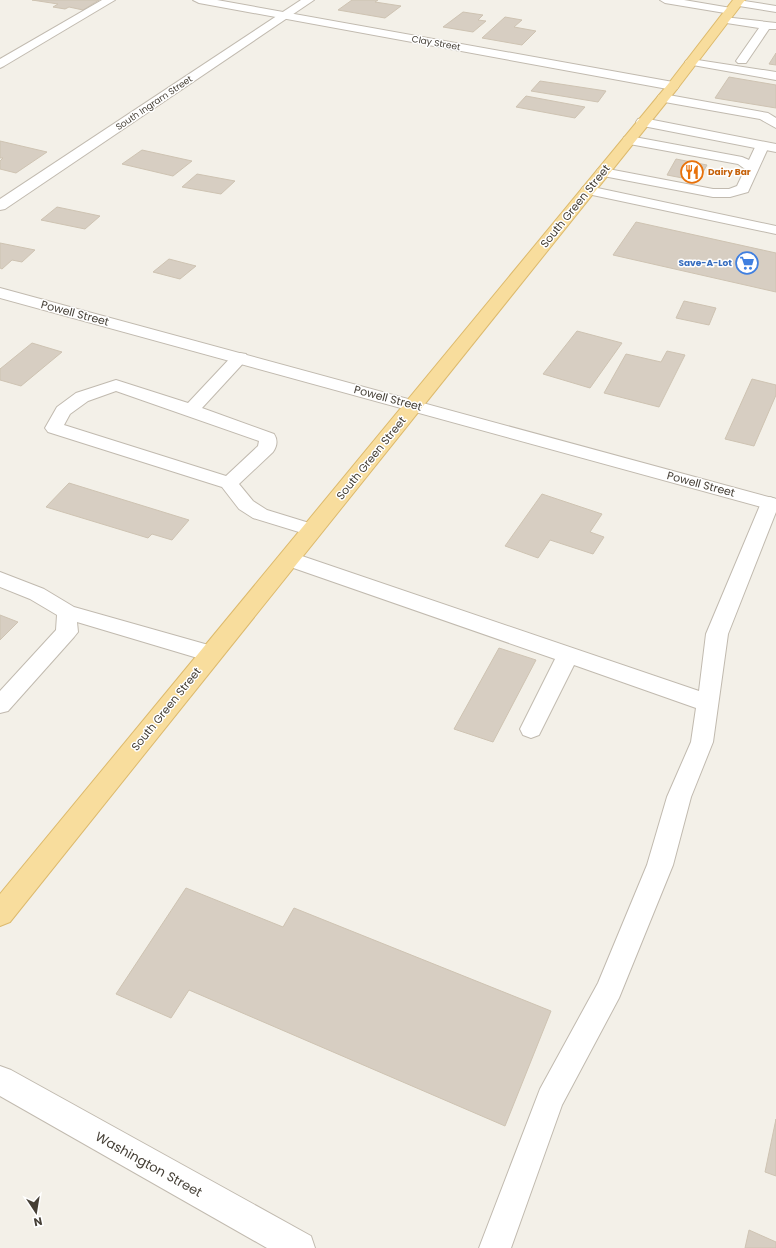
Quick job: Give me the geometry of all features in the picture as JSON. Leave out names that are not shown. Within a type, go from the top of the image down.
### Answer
[{"type":"main road","name":"South Green Street","points":[[0,914],[668,92],[732,8]]},
{"type":"street","name":"Clay Street","points":[[199,0],[668,92]]},
{"type":"street","name":"South Ingram Street","points":[[0,206],[308,0]]},
{"type":"street","points":[[643,122],[776,148]]},
{"type":"street","name":"Powell Street","points":[[0,293],[773,504]]},
{"type":"street","name":"Washington Street","points":[[0,1080],[299,1248]]},
{"type":"lane","points":[[0,64],[110,0]]},
{"type":"lane","points":[[665,0],[732,8],[776,9]]},
{"type":"lane","points":[[732,8],[771,26],[742,61]]},
{"type":"lane","points":[[695,58],[742,61],[776,67]]},
{"type":"lane","points":[[695,58],[776,76]]},
{"type":"lane","points":[[668,92],[764,116],[776,124]]},
{"type":"lane","points":[[629,140],[742,161],[752,168]]},
{"type":"lane","points":[[603,172],[713,193],[730,193],[743,189],[762,146]]},
{"type":"lane","points":[[588,190],[776,230]]},
{"type":"lane","points":[[192,410],[240,358]]},
{"type":"lane","points":[[229,483],[268,448],[268,438],[192,410],[116,385],[82,397],[63,411],[54,428],[229,483],[246,505],[260,514],[312,530]]},
{"type":"lane","points":[[494,1248],[550,1099],[609,989],[660,865],[679,797],[702,742],[717,634],[773,504]]},
{"type":"lane","points":[[289,559],[708,703]]},
{"type":"lane","points":[[0,579],[37,594],[67,612],[211,654]]},
{"type":"lane","points":[[0,705],[68,632],[67,612]]},
{"type":"lane","points":[[531,729],[568,655]]},
{"type":"building","points":[[32,0],[99,0],[83,10],[69,7],[65,9],[53,7],[58,4]]},
{"type":"building","points":[[352,0],[378,0],[375,2],[401,6],[385,18],[338,10]]},
{"type":"building","points":[[463,12],[483,15],[478,20],[486,21],[473,32],[443,27]]},
{"type":"building","points":[[505,17],[522,20],[514,27],[536,31],[522,45],[482,38]]},
{"type":"building","points":[[776,53],[776,65],[769,64]]},
{"type":"building","points":[[729,77],[776,85],[776,108],[715,98]]},
{"type":"building","points":[[540,81],[606,91],[598,102],[531,91]]},
{"type":"building","points":[[526,96],[585,107],[575,118],[516,107]]},
{"type":"building","points":[[0,141],[47,152],[16,173],[0,169],[0,161],[3,158],[0,158]]},
{"type":"building","points":[[142,150],[192,161],[173,176],[122,164]]},
{"type":"building","points":[[676,159],[707,165],[698,181],[667,175]]},
{"type":"building","points":[[197,174],[235,181],[221,194],[182,187]]},
{"type":"building","points":[[57,207],[100,216],[85,229],[41,220]]},
{"type":"building","points":[[636,222],[776,253],[776,292],[613,255]]},
{"type":"building","points":[[0,243],[35,250],[22,262],[12,260],[2,269],[0,268]]},
{"type":"building","points":[[169,259],[196,266],[180,279],[153,272]]},
{"type":"building","points":[[684,301],[716,308],[709,325],[676,318]]},
{"type":"building","points":[[577,331],[622,343],[590,388],[543,374]]},
{"type":"building","points":[[32,343],[62,352],[21,386],[0,380],[0,369]]},
{"type":"building","points":[[667,351],[685,355],[659,407],[604,393],[626,354],[661,362]]},
{"type":"building","points":[[752,379],[776,385],[776,395],[754,446],[725,439]]},
{"type":"building","points":[[69,483],[189,520],[172,540],[152,534],[148,538],[46,507]]},
{"type":"building","points":[[542,494],[602,514],[590,532],[604,537],[593,554],[550,540],[538,558],[505,546]]},
{"type":"building","points":[[0,615],[18,622],[0,640]]},
{"type":"building","points":[[499,648],[536,660],[493,742],[454,729]]},
{"type":"building","points":[[186,888],[283,927],[294,908],[551,1011],[505,1126],[189,990],[171,1018],[116,994]]},
{"type":"building","points":[[776,1119],[776,1176],[765,1172]]},
{"type":"building","points":[[749,1230],[776,1242],[776,1248],[745,1248]]},
{"type":"place","name":"Dairy Bar","points":[[692,172]]},
{"type":"place","name":"Save-A-Lot","points":[[747,263]]}]
